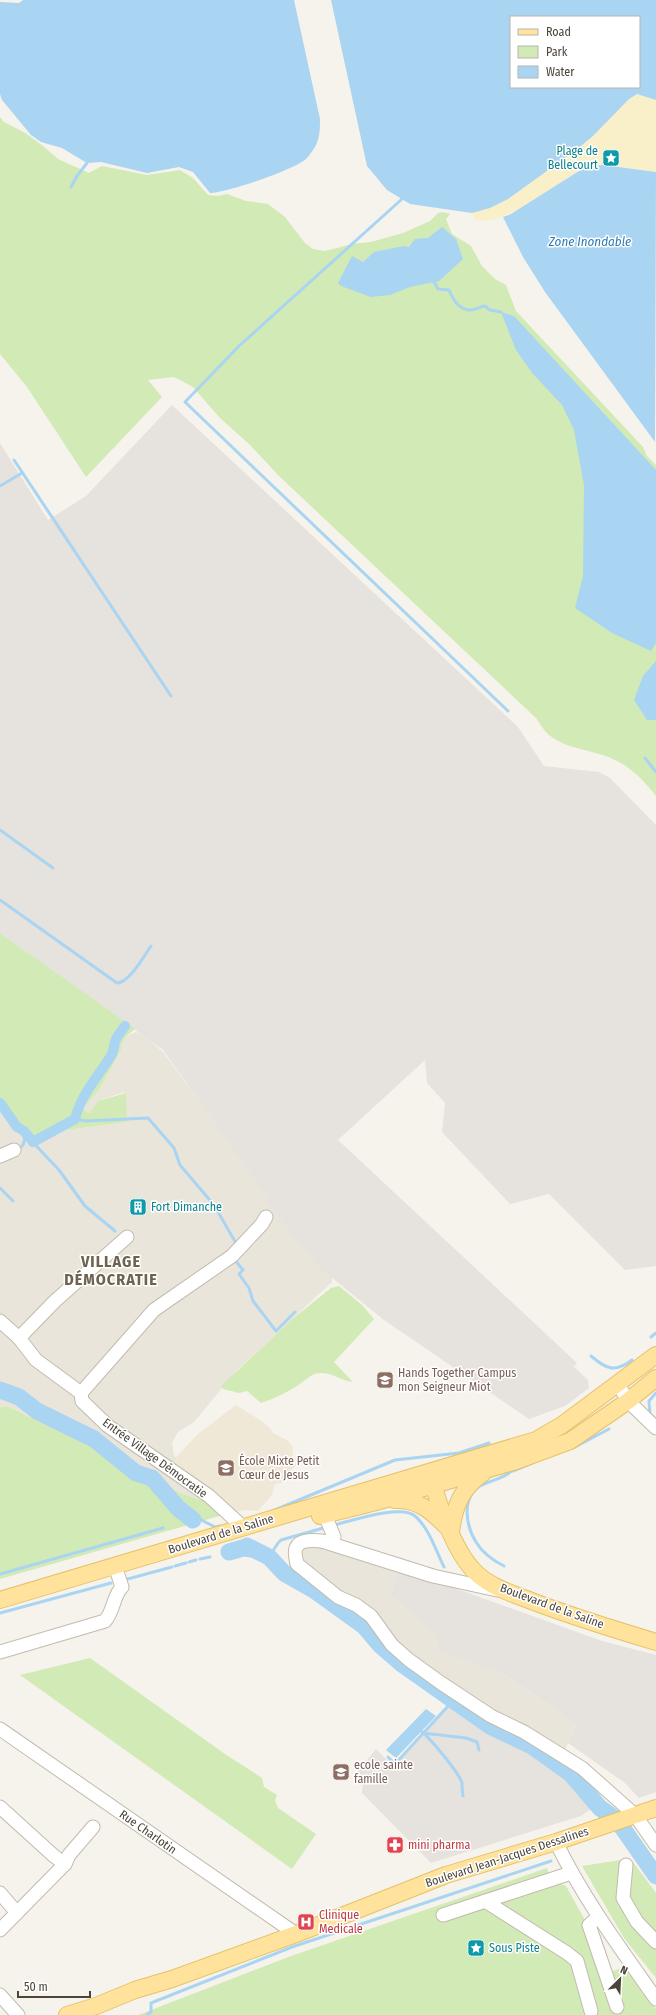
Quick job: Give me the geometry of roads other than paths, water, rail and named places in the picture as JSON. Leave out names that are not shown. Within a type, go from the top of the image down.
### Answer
[{"type":"main road","points":[[431,1479],[536,1440],[562,1425],[656,1355]]},
{"type":"main road","points":[[431,1479],[492,1468],[516,1461],[570,1441],[628,1401],[656,1378]]},
{"type":"main road","points":[[376,1502],[408,1500],[420,1504],[451,1532],[457,1505],[463,1491],[468,1484],[492,1468]]},
{"type":"main road","name":"Boulevard de la Saline","points":[[243,1531],[325,1515],[376,1502],[431,1479]]},
{"type":"main road","name":"Boulevard de la Saline","points":[[0,1604],[117,1572],[243,1531],[431,1479]]},
{"type":"main road","name":"Boulevard de la Saline","points":[[431,1479],[458,1551],[475,1572],[490,1583],[511,1593],[563,1613],[656,1642]]},
{"type":"main road","name":"Boulevard de la Saline","points":[[0,1600],[200,1546]]},
{"type":"main road","name":"Boulevard Jean-Jacques Dessalines","points":[[67,2015],[296,1934],[446,1874],[556,1842],[656,1808]]},
{"type":"street","points":[[0,1156],[14,1150]]},
{"type":"street","points":[[81,1393],[154,1310],[232,1256],[262,1224],[266,1217]]},
{"type":"street","points":[[19,1338],[55,1301],[127,1237]]},
{"type":"street","name":"Entrée Village Démocratie","points":[[0,1321],[19,1338],[36,1360],[81,1393],[82,1401],[108,1426],[209,1496],[243,1531]]},
{"type":"street","points":[[618,1384],[628,1401],[656,1428]]},
{"type":"street","points":[[325,1515],[334,1537],[329,1542],[303,1541],[299,1543],[295,1551],[297,1564],[338,1597],[371,1616],[392,1645],[409,1660],[491,1716],[524,1732],[582,1768],[622,1819],[656,1845]]},
{"type":"street","points":[[320,1541],[433,1576],[511,1593]]},
{"type":"street","points":[[0,1652],[105,1621],[114,1606],[116,1593],[122,1587],[117,1572]]},
{"type":"street","name":"Rue Charlotin","points":[[0,1729],[296,1934]]},
{"type":"street","points":[[0,1807],[54,1856],[65,1864]]},
{"type":"street","points":[[0,1930],[65,1864],[69,1856],[93,1827]]},
{"type":"street","points":[[556,1842],[570,1872],[598,1917],[656,1999]]},
{"type":"street","points":[[626,1865],[623,1898],[637,1922],[656,1942]]},
{"type":"street","points":[[443,1915],[570,1872]]},
{"type":"street","points":[[0,1893],[17,1913]]},
{"type":"street","points":[[485,1901],[567,1953],[576,1961],[591,2011]]},
{"type":"street","points":[[598,1917],[589,1925],[617,2007]]},
{"type":"street","points":[[0,1995],[18,2015]]},
{"type":"water","points":[[23,0],[294,0],[320,119],[319,135],[314,148],[307,158],[301,163],[290,168],[245,185],[210,193],[193,172],[179,167],[147,173],[101,162],[87,163],[62,148],[41,142],[31,135],[2,100],[0,94],[0,2],[19,3]]},
{"type":"water","points":[[331,0],[656,0],[656,100],[637,94],[629,99],[593,136],[576,150],[508,199],[490,208],[472,213],[410,204],[387,190],[367,166]]},
{"type":"water","name":"Zone Inondable","points":[[603,165],[656,172],[655,442],[545,292],[523,257],[503,217],[511,214],[579,171],[588,167]]},
{"type":"water","points":[[442,227],[456,239],[463,259],[439,281],[410,287],[390,295],[371,297],[341,286],[338,283],[352,256],[363,262],[374,252],[404,246],[409,247],[415,239],[428,238]]},
{"type":"water","points":[[501,312],[514,316],[656,470],[656,643],[651,651],[612,633],[575,608],[583,576],[584,485],[574,430],[562,405],[533,374],[516,350]]},
{"type":"water","points":[[656,661],[656,720],[647,720],[634,700],[643,676]]},
{"type":"water","points":[[426,1709],[436,1716],[396,1758],[386,1750]]},
{"type":"waterway","points":[[71,187],[87,163]]},
{"type":"waterway","points":[[402,199],[239,346],[185,402],[508,711]]},
{"type":"waterway","points":[[434,282],[438,289],[449,290],[456,303],[462,308],[473,310],[485,306],[490,310],[501,312]]},
{"type":"waterway","points":[[14,460],[171,696]]},
{"type":"waterway","points":[[0,486],[22,473]]},
{"type":"waterway","points":[[645,758],[656,772]]},
{"type":"waterway","points":[[0,830],[53,868]]},
{"type":"waterway","points":[[0,900],[117,983],[122,982],[131,974],[151,946]]},
{"type":"waterway","points":[[0,1103],[17,1127],[24,1131],[33,1142],[75,1119],[81,1101],[112,1054],[116,1039],[125,1026]]},
{"type":"waterway","points":[[75,1119],[86,1121],[148,1118],[174,1148],[180,1165],[214,1205],[237,1245]]},
{"type":"waterway","points":[[18,1150],[23,1145],[26,1135],[59,1170],[85,1206],[115,1231]]},
{"type":"waterway","points":[[0,1188],[13,1201]]},
{"type":"waterway","points":[[234,1259],[243,1270],[239,1274],[249,1288],[253,1301],[276,1331],[295,1312]]},
{"type":"waterway","points":[[651,1337],[656,1333]]},
{"type":"waterway","points":[[591,1356],[601,1364],[611,1368],[621,1367],[632,1360]]},
{"type":"waterway","points":[[0,1390],[19,1397],[37,1411],[94,1439],[136,1473],[152,1478],[178,1508],[193,1520]]},
{"type":"waterway","points":[[650,1415],[649,1401],[656,1393]]},
{"type":"waterway","points":[[575,1447],[609,1429]]},
{"type":"waterway","points":[[270,1512],[395,1460],[459,1453],[489,1443]]},
{"type":"waterway","points":[[513,1471],[532,1463]]},
{"type":"waterway","points":[[504,1566],[488,1556],[476,1542],[470,1528],[467,1512],[470,1498],[474,1491],[480,1486],[502,1477],[512,1470]]},
{"type":"waterway","points":[[178,1508],[215,1527],[221,1526]]},
{"type":"waterway","points":[[334,1525],[376,1514],[399,1512],[408,1513],[415,1516],[420,1521],[432,1540],[444,1567]]},
{"type":"waterway","points":[[269,1557],[281,1540],[327,1527]]},
{"type":"waterway","points":[[0,1574],[163,1528]]},
{"type":"waterway","points":[[247,1546],[269,1557],[284,1573],[314,1590],[364,1626],[380,1645],[402,1664],[490,1726],[532,1746],[571,1774],[600,1808],[617,1820],[656,1876]]},
{"type":"waterway","points":[[229,1552],[243,1548],[252,1549]]},
{"type":"waterway","points":[[200,1559],[210,1557]]},
{"type":"waterway","points":[[189,1562],[196,1560]]},
{"type":"waterway","points":[[175,1566],[186,1563]]},
{"type":"waterway","points":[[124,1580],[172,1567]]},
{"type":"waterway","points":[[0,1613],[111,1583]]},
{"type":"waterway","points":[[388,1757],[395,1764],[449,1705],[450,1698]]},
{"type":"waterway","points":[[421,1731],[451,1764],[462,1783],[463,1796]]},
{"type":"waterway","points":[[423,1733],[466,1738],[477,1742],[479,1750]]},
{"type":"waterway","points":[[147,2015],[151,2012],[151,2003],[292,1947],[551,1861]]},
{"type":"place","name":"Plage de Bellecourt","points":[[611,158]]},
{"type":"place","name":"Fort Dimanche","points":[[138,1207]]},
{"type":"place","name":"Hands Together Campus mon Seigneur Miot","points":[[385,1380]]},
{"type":"place","name":"École Mixte Petit Cœur de Jesus","points":[[226,1468]]},
{"type":"place","name":"ecole sainte famille","points":[[341,1772]]},
{"type":"place","name":"mini pharma","points":[[395,1845]]},
{"type":"place","name":"Clinique Medicale","points":[[306,1922]]},
{"type":"place","name":"Sous Piste","points":[[476,1948]]},
{"type":"district","name":"VILLAGE DÉMOCRATIE","points":[[111,1270]]}]
